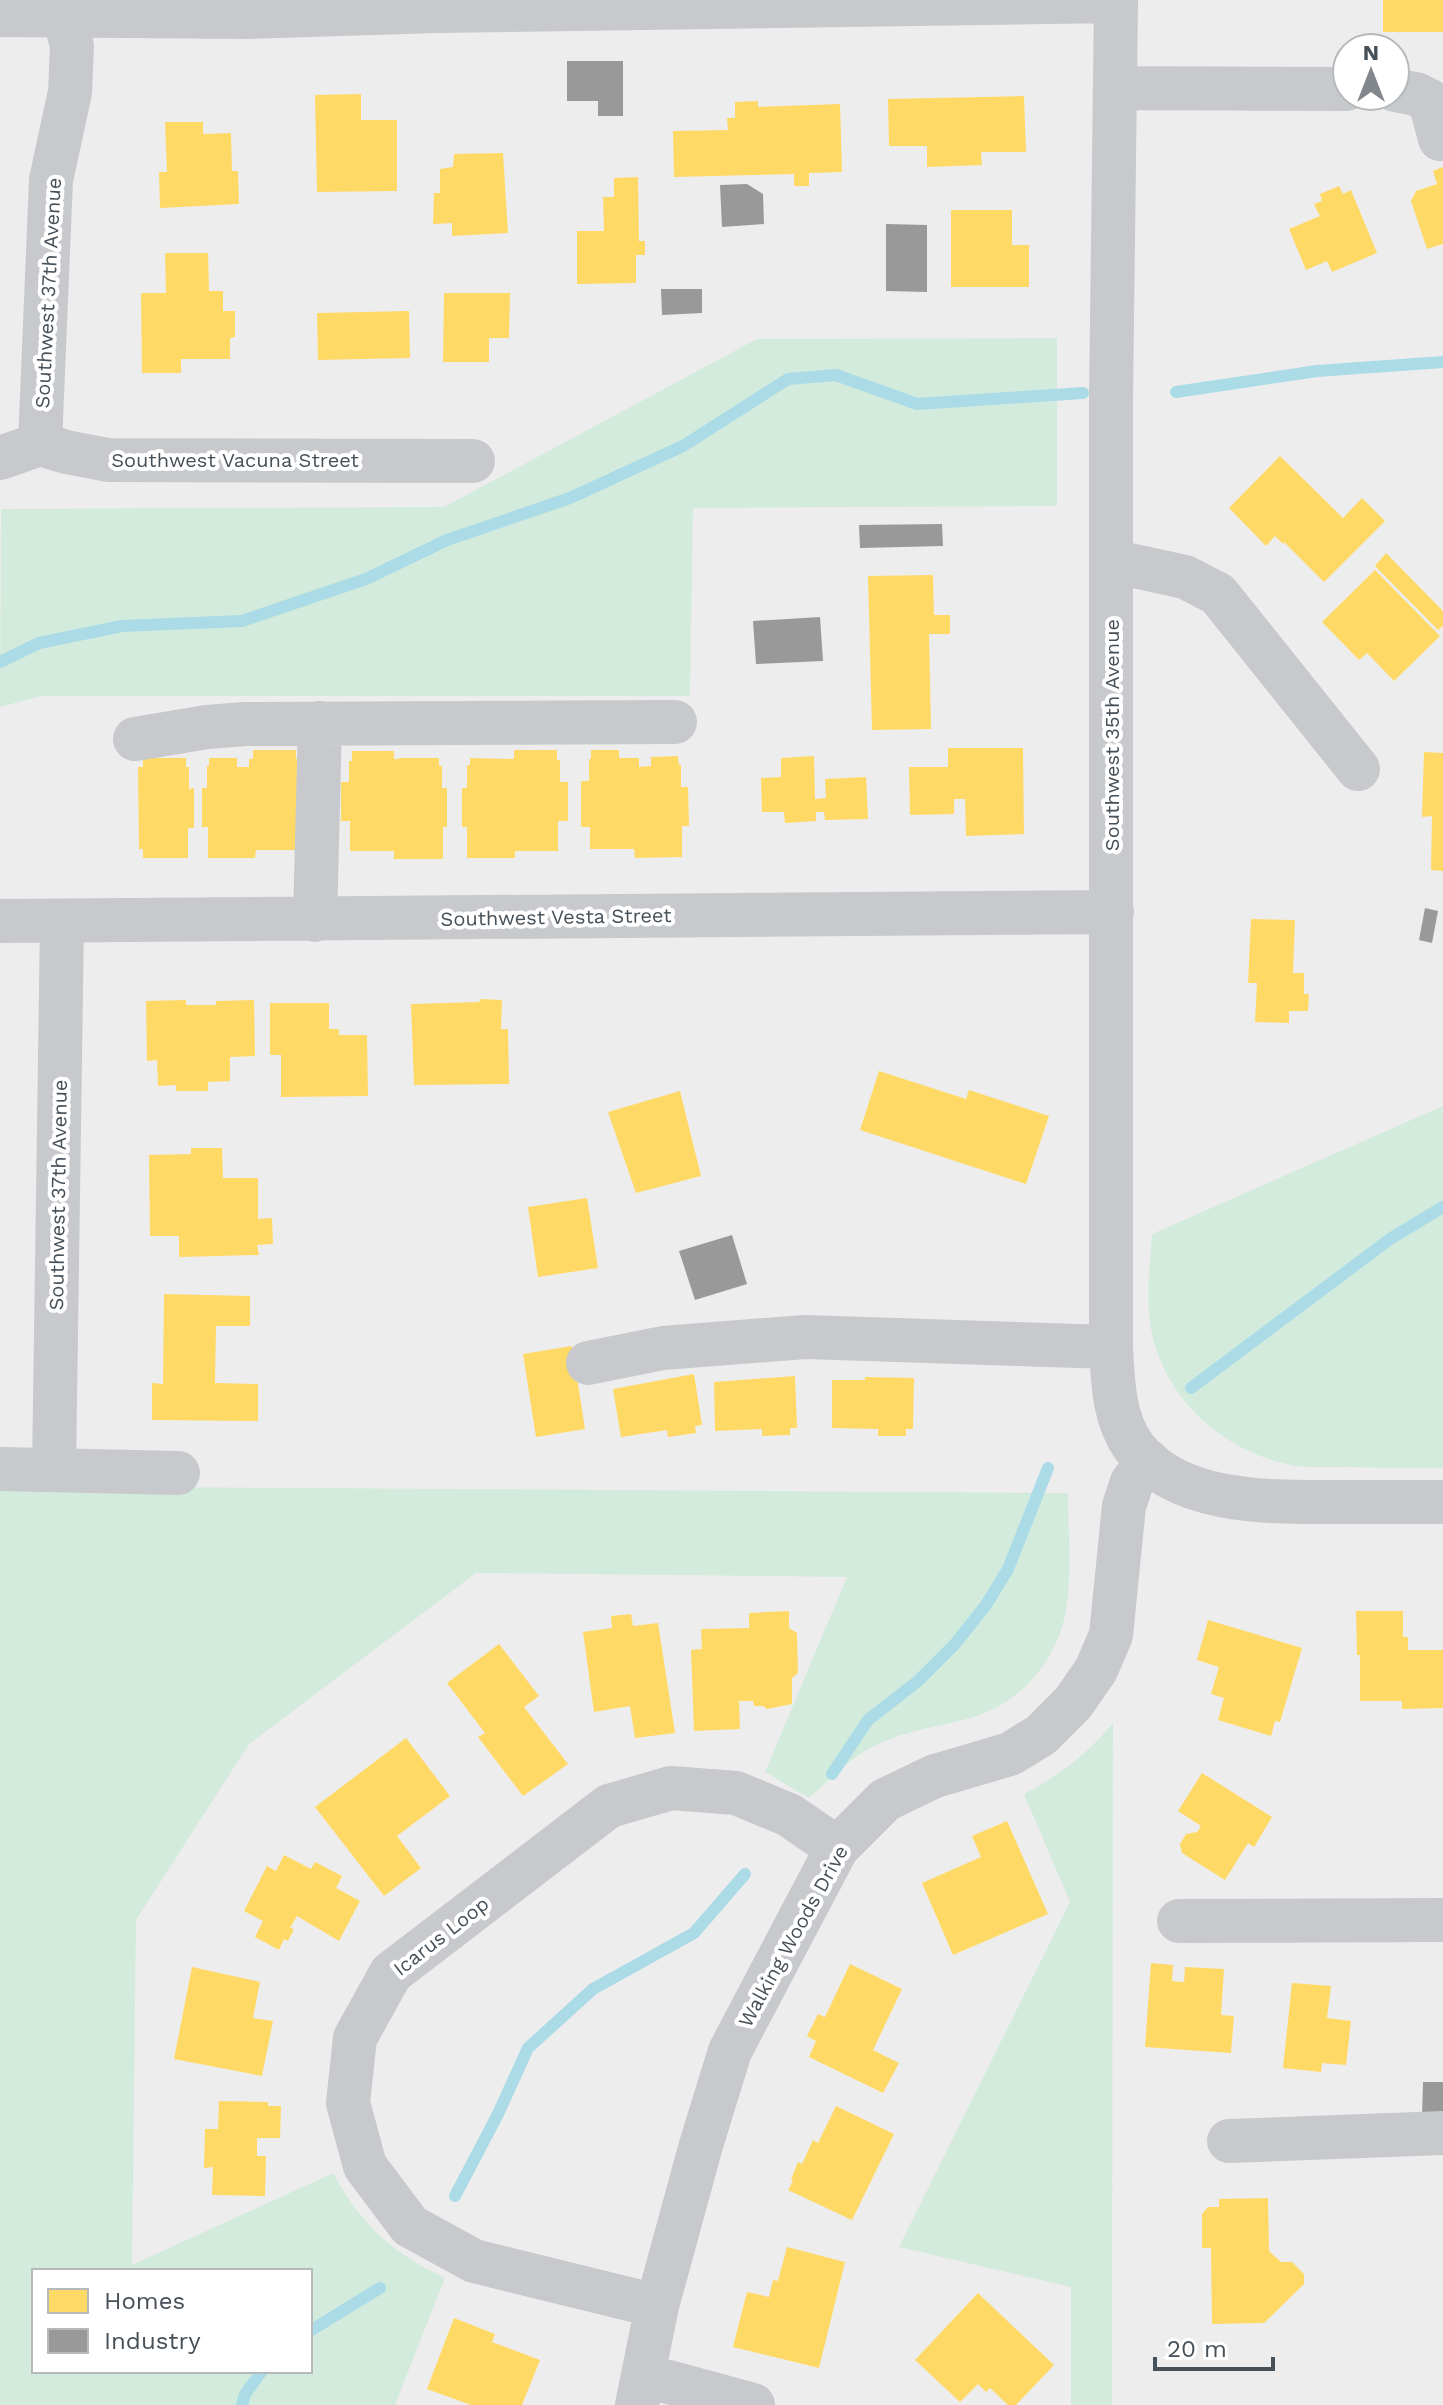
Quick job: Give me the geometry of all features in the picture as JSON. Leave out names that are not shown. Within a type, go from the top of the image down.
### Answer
[{"type":"street","points":[[0,15],[61,7],[248,17],[1116,0]]},
{"type":"street","name":"Southwest 35th Avenue","points":[[1116,0],[1111,400],[1111,1347],[1114,1394],[1121,1420],[1134,1446],[1148,1461]]},
{"type":"street","name":"Southwest 37th Avenue","points":[[20,451],[51,180],[70,92],[72,46],[61,7]]},
{"type":"street","points":[[1115,88],[1331,89]]},
{"type":"street","points":[[1411,93],[1430,101],[1440,139]]},
{"type":"street","name":"Southwest Vacuna Street","points":[[20,451],[66,452],[108,460],[473,461]]},
{"type":"street","points":[[1111,561],[1185,577],[1218,594],[1358,769]]},
{"type":"street","points":[[135,739],[207,727],[320,723],[675,722]]},
{"type":"street","points":[[315,920],[320,723]]},
{"type":"street","name":"Southwest Vesta Street","points":[[0,921],[1112,912]]},
{"type":"street","name":"Southwest 37th Avenue","points":[[54,1470],[62,921]]},
{"type":"street","points":[[588,1363],[689,1345],[805,1337],[1111,1347]]},
{"type":"street","points":[[1148,1461],[1181,1482],[1225,1496],[1268,1502],[1443,1502]]},
{"type":"street","name":"Walking Woods Drive","points":[[640,2390],[657,2306],[730,2051],[837,1848],[885,1800],[935,1776],[1010,1754],[1041,1735],[1073,1703],[1096,1670],[1111,1635],[1124,1506],[1132,1482],[1148,1461]]},
{"type":"street","points":[[0,1469],[178,1473]]},
{"type":"street","name":"Icarus Loop","points":[[657,2306],[474,2261],[410,2226],[365,2166],[348,2103],[355,2038],[391,1973],[609,1806],[671,1788],[736,1793],[789,1815],[837,1848]]},
{"type":"street","points":[[1179,1921],[1443,1920]]},
{"type":"street","points":[[1229,2141],[1443,2133]]},
{"type":"street","points":[[640,2390],[753,2405]]},
{"type":"green space","points":[[1057,338],[1057,506],[693,508],[690,696],[41,696],[0,707],[1,509],[444,507],[757,339]]},
{"type":"green space","points":[[1443,1106],[1443,1468],[1296,1466],[1242,1448],[1218,1433],[1178,1393],[1154,1342],[1148,1303],[1152,1234]]},
{"type":"green space","points":[[0,1486],[1068,1493],[1067,1602],[1054,1648],[1036,1675],[1013,1697],[986,1713],[899,1736],[867,1750],[809,1798],[765,1772],[847,1577],[476,1573],[249,1744],[136,1920],[132,2265],[333,2173],[355,2207],[380,2235],[409,2258],[445,2278],[395,2405],[0,2405]]},
{"type":"green space","points":[[1113,1723],[1112,2405],[1071,2405],[1071,2287],[899,2247],[1070,1902],[1024,1794],[1072,1763]]},
{"type":"building: Homes","points":[[1383,0],[1443,0],[1443,32],[1383,32]]},
{"type":"building: Homes","points":[[361,94],[361,120],[397,120],[397,191],[317,192],[315,95]]},
{"type":"building: Homes","points":[[1024,96],[1026,152],[981,152],[982,165],[927,167],[927,146],[889,146],[888,99]]},
{"type":"building: Homes","points":[[758,101],[758,107],[840,104],[842,172],[809,173],[809,186],[794,186],[794,174],[674,177],[673,131],[728,130],[727,118],[735,118],[735,102]]},
{"type":"building: Homes","points":[[165,122],[203,122],[203,134],[231,133],[232,171],[238,171],[239,204],[160,208],[159,172],[167,172]]},
{"type":"building: Homes","points":[[503,153],[508,233],[452,236],[452,223],[433,224],[434,193],[440,193],[440,169],[453,167],[454,154]]},
{"type":"building: Homes","points":[[1443,167],[1443,244],[1427,249],[1411,201],[1416,191],[1437,184],[1433,171]]},
{"type":"building: Homes","points":[[638,177],[639,241],[645,241],[645,255],[636,255],[636,283],[577,284],[577,231],[604,231],[603,197],[614,197],[614,178]]},
{"type":"building: Homes","points":[[1339,186],[1343,194],[1351,190],[1377,253],[1332,272],[1327,261],[1306,270],[1289,229],[1320,216],[1314,204],[1322,201],[1320,194]]},
{"type":"building: Homes","points":[[951,210],[1012,210],[1012,245],[1029,245],[1029,287],[951,287]]},
{"type":"building: Homes","points":[[165,253],[208,253],[209,291],[223,291],[223,311],[235,311],[235,337],[230,338],[230,359],[181,359],[181,373],[142,373],[141,293],[166,293]]},
{"type":"building: Homes","points":[[444,293],[510,293],[509,338],[489,338],[489,362],[443,362]]},
{"type":"building: Homes","points":[[409,311],[410,358],[318,360],[317,313]]},
{"type":"building: Homes","points":[[1280,456],[1343,518],[1362,498],[1385,521],[1324,582],[1275,536],[1266,546],[1229,508]]},
{"type":"building: Homes","points":[[1386,553],[1443,611],[1443,626],[1438,630],[1375,566]]},
{"type":"building: Homes","points":[[1375,570],[1440,636],[1394,681],[1367,653],[1359,660],[1322,622]]},
{"type":"building: Homes","points":[[933,575],[934,615],[950,615],[950,634],[929,634],[931,729],[872,730],[868,576]]},
{"type":"building: Homes","points":[[948,748],[1023,748],[1024,834],[966,836],[965,799],[954,799],[954,814],[910,815],[909,767],[948,767]]},
{"type":"building: Homes","points":[[253,750],[296,750],[296,759],[299,759],[299,850],[256,850],[255,858],[208,858],[208,827],[202,827],[202,788],[207,788],[209,758],[237,758],[237,767],[249,767]]},
{"type":"building: Homes","points":[[514,750],[557,750],[560,782],[568,782],[568,821],[558,821],[558,851],[515,851],[515,858],[467,858],[467,827],[462,827],[462,788],[467,788],[470,758],[514,759]]},
{"type":"building: Homes","points":[[591,750],[619,750],[619,758],[639,758],[639,767],[651,766],[651,757],[678,756],[681,787],[688,787],[689,826],[682,826],[682,857],[635,858],[634,849],[590,849],[590,827],[581,827],[581,781],[589,781]]},
{"type":"building: Homes","points":[[352,751],[394,751],[394,759],[439,758],[442,788],[447,788],[443,859],[394,859],[394,851],[350,851],[350,821],[341,821],[341,782],[349,782]]},
{"type":"building: Homes","points":[[1424,752],[1443,753],[1443,871],[1431,870],[1432,816],[1422,817]]},
{"type":"building: Homes","points":[[814,756],[815,799],[826,798],[825,779],[866,777],[868,819],[825,820],[824,812],[816,812],[816,821],[785,823],[784,812],[762,812],[761,778],[781,777],[781,758]]},
{"type":"building: Homes","points":[[143,758],[186,758],[189,789],[194,788],[194,828],[188,828],[188,858],[143,858],[143,849],[139,849],[138,767],[143,767]]},
{"type":"building: Homes","points":[[1251,919],[1295,920],[1293,973],[1304,973],[1304,994],[1309,994],[1308,1011],[1289,1011],[1289,1023],[1255,1022],[1257,983],[1248,983]]},
{"type":"building: Homes","points":[[481,999],[502,1000],[501,1029],[508,1029],[509,1084],[414,1085],[411,1004],[479,1002]]},
{"type":"building: Homes","points":[[186,1000],[186,1005],[216,1005],[216,1001],[254,1000],[255,1056],[230,1057],[230,1081],[208,1082],[208,1091],[176,1091],[176,1085],[158,1086],[157,1060],[147,1061],[146,1001]]},
{"type":"building: Homes","points":[[270,1003],[329,1003],[329,1029],[339,1029],[339,1035],[367,1035],[368,1096],[281,1097],[281,1055],[270,1055]]},
{"type":"building: Homes","points":[[879,1071],[966,1099],[969,1090],[1049,1116],[1026,1184],[860,1130]]},
{"type":"building: Homes","points":[[680,1091],[701,1176],[636,1193],[608,1112]]},
{"type":"building: Homes","points":[[191,1148],[222,1148],[223,1178],[258,1178],[258,1219],[272,1218],[273,1244],[257,1245],[259,1255],[179,1257],[179,1236],[150,1236],[149,1155],[191,1154]]},
{"type":"building: Homes","points":[[587,1198],[598,1268],[538,1277],[528,1207]]},
{"type":"building: Homes","points":[[164,1294],[250,1296],[250,1326],[216,1326],[215,1383],[258,1384],[258,1421],[152,1420],[152,1383],[163,1384]]},
{"type":"building: Homes","points":[[572,1346],[585,1429],[536,1437],[523,1354]]},
{"type":"building: Homes","points":[[694,1374],[702,1425],[695,1426],[696,1433],[668,1437],[667,1430],[621,1437],[613,1389]]},
{"type":"building: Homes","points":[[795,1376],[797,1428],[790,1428],[790,1435],[762,1436],[762,1429],[715,1431],[714,1382]]},
{"type":"building: Homes","points":[[865,1377],[914,1378],[913,1429],[906,1429],[906,1436],[878,1436],[878,1429],[832,1428],[832,1380],[865,1380]]},
{"type":"building: Homes","points":[[789,1611],[789,1628],[797,1633],[798,1673],[792,1678],[792,1704],[767,1709],[754,1706],[753,1701],[739,1701],[740,1729],[694,1731],[691,1650],[702,1649],[701,1629],[749,1628],[749,1613]]},
{"type":"building: Homes","points":[[1356,1611],[1403,1611],[1403,1637],[1408,1637],[1408,1650],[1443,1650],[1443,1708],[1402,1709],[1402,1701],[1360,1701]]},
{"type":"building: Homes","points":[[631,1614],[633,1626],[658,1623],[675,1733],[635,1738],[630,1706],[594,1712],[583,1632],[612,1628],[611,1616]]},
{"type":"building: Homes","points":[[1208,1620],[1302,1648],[1280,1722],[1275,1721],[1271,1736],[1218,1720],[1224,1698],[1211,1694],[1219,1667],[1197,1660]]},
{"type":"building: Homes","points":[[499,1644],[539,1696],[524,1707],[568,1764],[523,1796],[478,1737],[485,1733],[447,1683]]},
{"type":"building: Homes","points":[[406,1738],[450,1796],[397,1836],[421,1868],[384,1896],[315,1807]]},
{"type":"building: Homes","points":[[1202,1773],[1272,1817],[1254,1847],[1248,1843],[1225,1880],[1182,1853],[1180,1844],[1186,1834],[1197,1832],[1201,1826],[1178,1811]]},
{"type":"building: Homes","points":[[1007,1821],[1048,1914],[953,1955],[922,1883],[981,1857],[972,1836]]},
{"type":"building: Homes","points":[[284,1855],[311,1869],[315,1862],[342,1876],[336,1888],[360,1901],[339,1941],[297,1916],[290,1928],[294,1929],[288,1941],[284,1939],[279,1950],[255,1937],[263,1921],[244,1911],[267,1866],[276,1871]]},
{"type":"building: Homes","points":[[1151,1963],[1173,1965],[1172,1981],[1184,1982],[1185,1967],[1224,1969],[1221,2015],[1234,2016],[1231,2053],[1145,2047]]},
{"type":"building: Homes","points":[[850,1964],[902,1989],[873,2050],[899,2063],[883,2093],[809,2057],[816,2041],[807,2036],[818,2014],[825,2017]]},
{"type":"building: Homes","points":[[192,1967],[260,1982],[253,2018],[273,2021],[262,2076],[174,2059]]},
{"type":"building: Homes","points":[[1292,1983],[1331,1986],[1327,2018],[1351,2021],[1346,2065],[1322,2063],[1321,2072],[1283,2068]]},
{"type":"building: Homes","points":[[219,2101],[268,2102],[268,2106],[281,2106],[280,2138],[257,2138],[257,2156],[266,2156],[265,2196],[212,2195],[213,2167],[204,2168],[205,2129],[218,2129]]},
{"type":"building: Homes","points":[[836,2106],[894,2134],[852,2220],[788,2190],[798,2162],[802,2164],[813,2140],[818,2143]]},
{"type":"building: Homes","points":[[1268,2198],[1269,2251],[1281,2262],[1292,2262],[1304,2274],[1304,2284],[1264,2323],[1212,2324],[1211,2248],[1202,2248],[1202,2214],[1208,2207],[1219,2207],[1219,2199]]},
{"type":"building: Homes","points":[[787,2247],[845,2262],[819,2368],[733,2347],[747,2292],[769,2297],[773,2280],[778,2281]]},
{"type":"building: Homes","points":[[978,2293],[1054,2365],[1016,2405],[1008,2405],[990,2388],[986,2392],[978,2384],[960,2402],[915,2360]]},
{"type":"building: Homes","points":[[454,2318],[495,2334],[492,2342],[540,2360],[522,2405],[471,2405],[427,2389]]},
{"type":"building: Industry","points":[[567,61],[623,61],[623,116],[598,116],[598,101],[567,101]]},
{"type":"building: Industry","points":[[747,184],[763,194],[764,224],[722,227],[720,185]]},
{"type":"building: Industry","points":[[886,224],[927,225],[927,292],[886,291]]},
{"type":"building: Industry","points":[[661,289],[702,289],[702,313],[662,315]]},
{"type":"building: Industry","points":[[942,524],[943,546],[860,548],[859,525]]},
{"type":"building: Industry","points":[[820,617],[823,661],[756,664],[753,621]]},
{"type":"building: Industry","points":[[1425,908],[1438,911],[1432,943],[1419,940]]},
{"type":"building: Industry","points":[[732,1235],[747,1284],[695,1300],[679,1251]]},
{"type":"building: Industry","points":[[1423,2082],[1443,2082],[1443,2118],[1422,2118]]},
{"type":"waterway","points":[[1176,392],[1317,371],[1443,362]]},
{"type":"waterway","points":[[0,662],[39,643],[122,626],[242,621],[366,579],[447,540],[570,498],[683,446],[788,379],[836,375],[917,404],[1083,393]]},
{"type":"waterway","points":[[1191,1388],[1390,1239],[1443,1207]]},
{"type":"waterway","points":[[832,1774],[868,1720],[918,1681],[955,1644],[986,1605],[1008,1569],[1048,1468]]},
{"type":"waterway","points":[[455,2196],[528,2048],[593,1989],[694,1933],[745,1874]]},
{"type":"waterway","points":[[312,2330],[380,2288]]},
{"type":"waterway","points":[[242,2405],[245,2394],[261,2373]]}]
